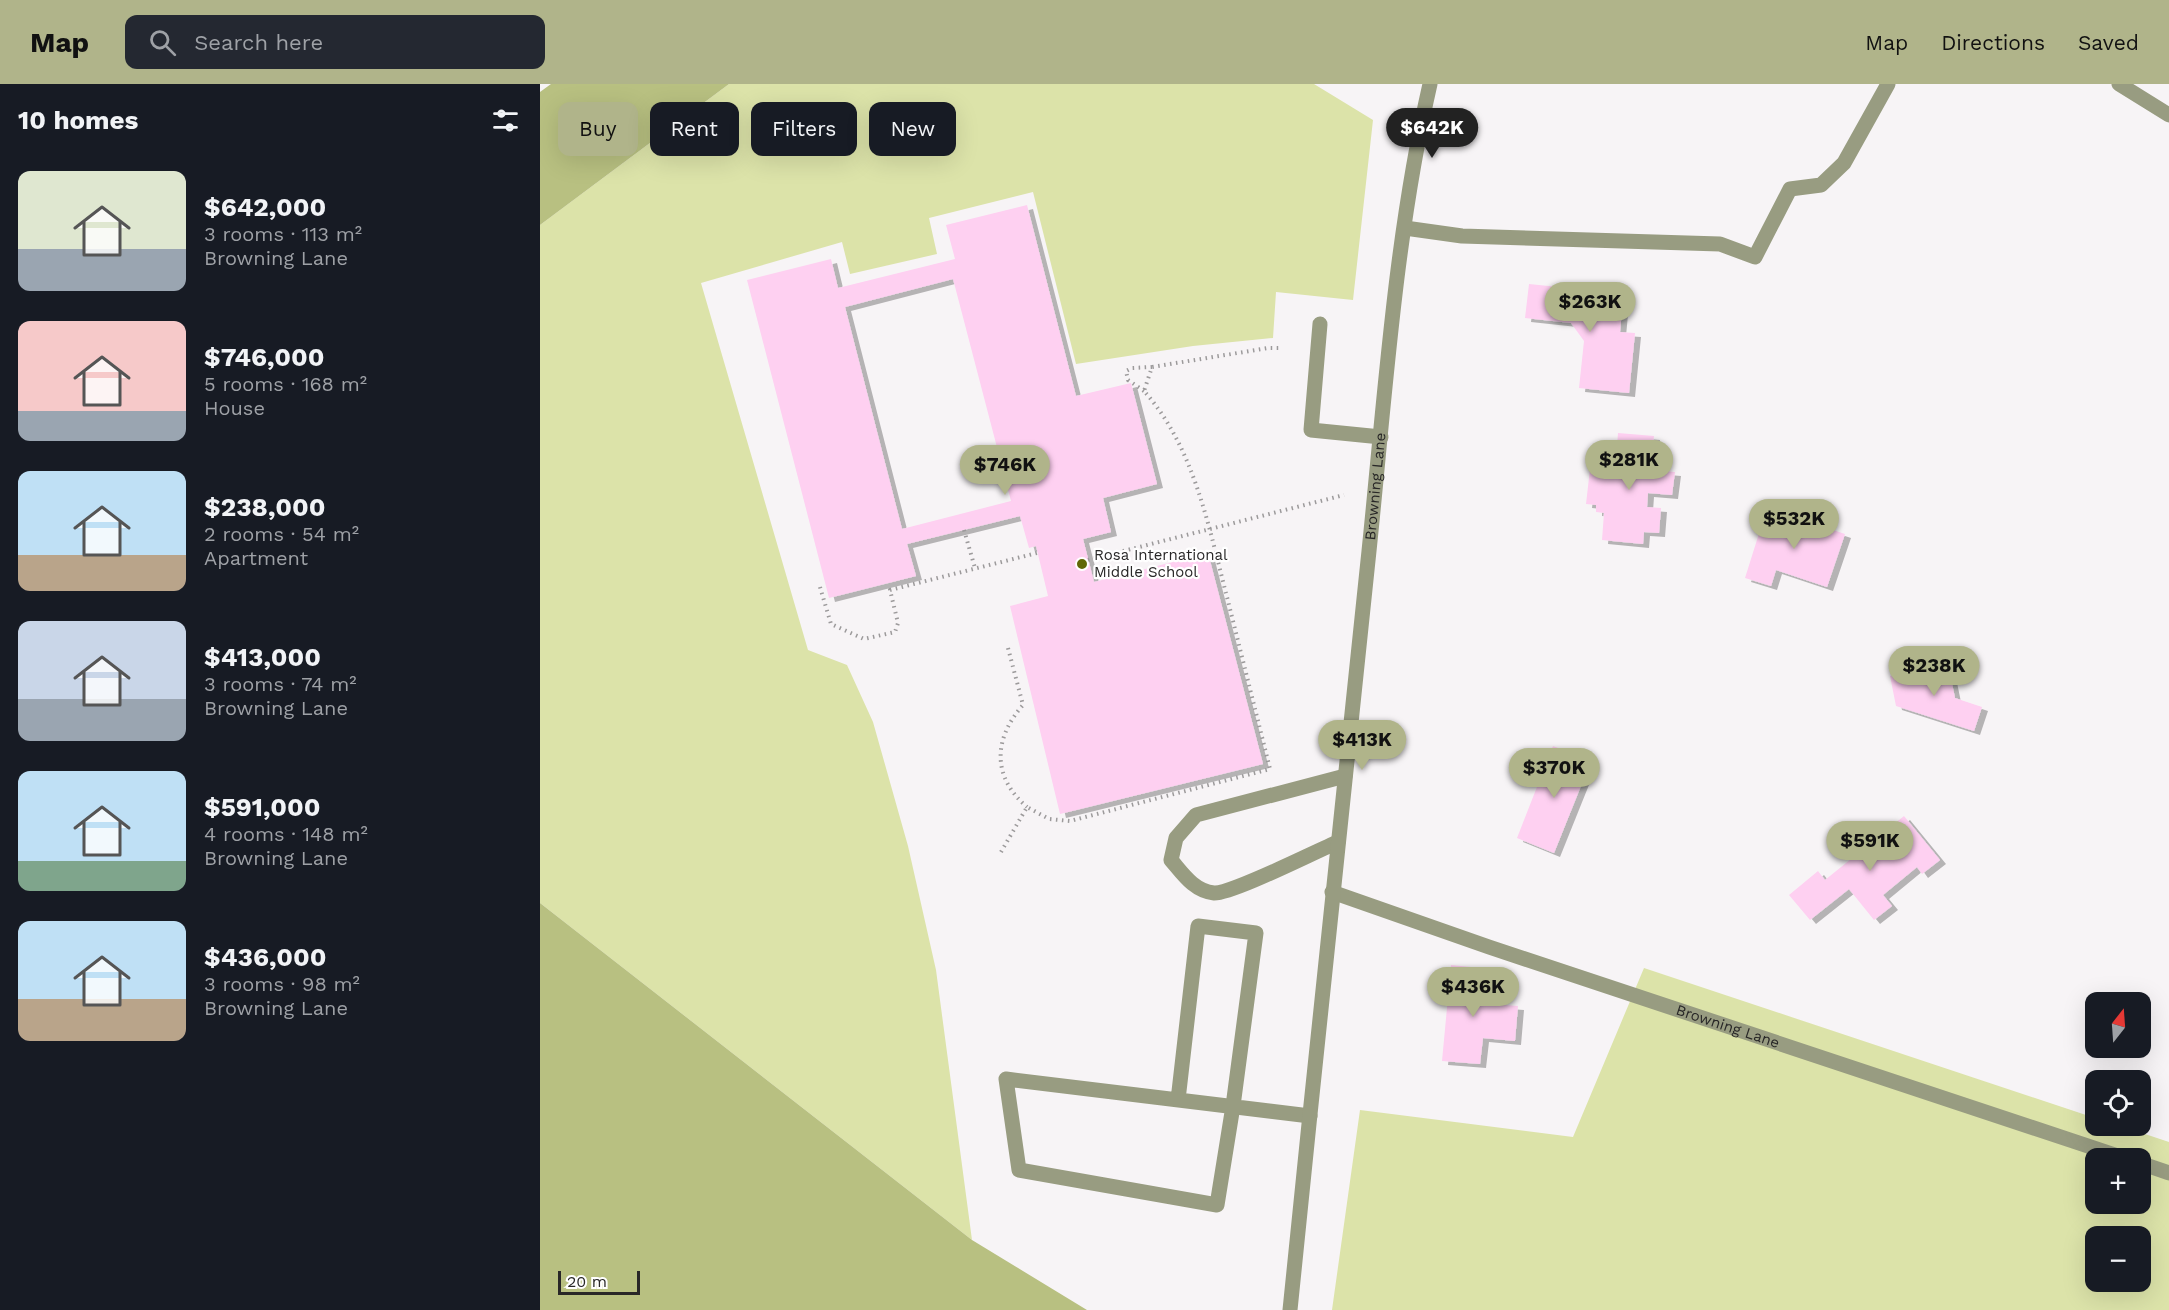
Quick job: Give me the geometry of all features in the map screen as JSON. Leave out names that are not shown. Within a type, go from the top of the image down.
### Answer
[{"type":"street","name":"Browning Lane","points":[[1290,1310],[1381,437],[1405,228],[1422,119],[1430,84]]},
{"type":"street","points":[[1405,228],[1462,236],[1720,244],[1755,257],[1790,189],[1821,185],[1844,164],[1888,84]]},
{"type":"street","points":[[2119,84],[2169,115]]},
{"type":"street","points":[[1320,324],[1311,430],[1381,437]]},
{"type":"street","points":[[1338,842],[1239,886],[1215,893],[1190,884],[1171,860],[1176,838],[1196,815],[1345,776]]},
{"type":"street","name":"Browning Lane","points":[[1332,892],[1489,947],[2094,1148]]},
{"type":"street","points":[[1178,1100],[1198,926],[1256,933],[1233,1106],[1217,1205],[1019,1170],[1005,1079],[1178,1100],[1233,1106],[1310,1116]]},
{"type":"street","points":[[2151,1167],[2169,1173]]},
{"type":"path","points":[[1008,648],[1023,705],[1006,728],[1001,744],[1000,760],[1009,788],[1028,807],[1049,819],[1070,821],[1270,769],[1210,530],[1181,447],[1167,419],[1144,391],[1128,380],[1126,371],[1132,368],[1279,348]]},
{"type":"path","points":[[1144,391],[1152,367]]},
{"type":"path","points":[[1088,560],[1344,495]]},
{"type":"path","points":[[964,530],[975,568]]},
{"type":"path","points":[[820,587],[831,624],[864,639],[895,632],[898,623],[890,590],[1037,553]]},
{"type":"path","points":[[1001,852],[1028,807]]},
{"type":"green space","points":[[551,84],[729,84],[705,102],[650,102],[650,143],[638,152],[638,102],[558,102],[558,156],[632,156],[540,225],[540,92]]},
{"type":"green space","points":[[729,84],[1314,84],[1373,120],[1353,300],[1276,292],[1273,338],[1193,346],[1076,364],[1033,192],[929,218],[937,254],[850,274],[842,242],[701,283],[808,650],[847,665],[873,722],[908,846],[936,970],[972,1240],[540,903],[540,225],[632,156],[638,156],[638,152],[650,143],[650,156],[739,156],[739,102],[705,102]]},
{"type":"green space","points":[[540,903],[972,1240],[1087,1310],[540,1310]]},
{"type":"green space","points":[[1644,968],[2085,1115],[2085,1136],[2151,1136],[2169,1142],[2169,1310],[1332,1310],[1360,1110],[1573,1137]]},
{"type":"building","name":"Rosa International Middle School","points":[[1027,205],[1076,396],[1131,383],[1157,484],[1103,498],[1111,532],[1083,539],[1094,582],[1208,553],[1263,764],[1060,814],[1010,606],[1048,596],[1036,546],[1029,548],[1020,516],[907,544],[916,576],[829,598],[747,280],[831,259],[838,288],[955,259],[946,225]],"holes":[[[953,279],[1011,501],[902,529],[845,307]]]},
{"type":"building","points":[[1529,284],[1588,290],[1590,297],[1623,300],[1620,332],[1635,333],[1629,393],[1579,388],[1584,341],[1571,323],[1525,318]]},
{"type":"building","points":[[1618,433],[1654,436],[1650,470],[1675,472],[1672,495],[1648,493],[1647,507],[1661,508],[1659,533],[1644,532],[1643,544],[1602,540],[1604,513],[1596,512],[1596,505],[1586,504],[1590,469],[1615,471]]},
{"type":"building","points":[[1767,508],[1845,534],[1827,587],[1776,570],[1771,586],[1745,578]]},
{"type":"building","points":[[1948,664],[1955,698],[1982,707],[1974,731],[1896,706],[1890,676]]},
{"type":"building","points":[[1553,746],[1591,761],[1554,853],[1517,838]]},
{"type":"building","points":[[1904,816],[1940,860],[1922,874],[1917,867],[1883,895],[1892,906],[1874,920],[1849,889],[1810,920],[1789,895],[1818,871],[1825,880]]},
{"type":"building","points":[[1451,965],[1481,968],[1477,1003],[1518,1006],[1515,1041],[1483,1038],[1480,1064],[1442,1061]]},
{"type":"place","name":"Rosa International Middle School","points":[[1082,564]]}]
